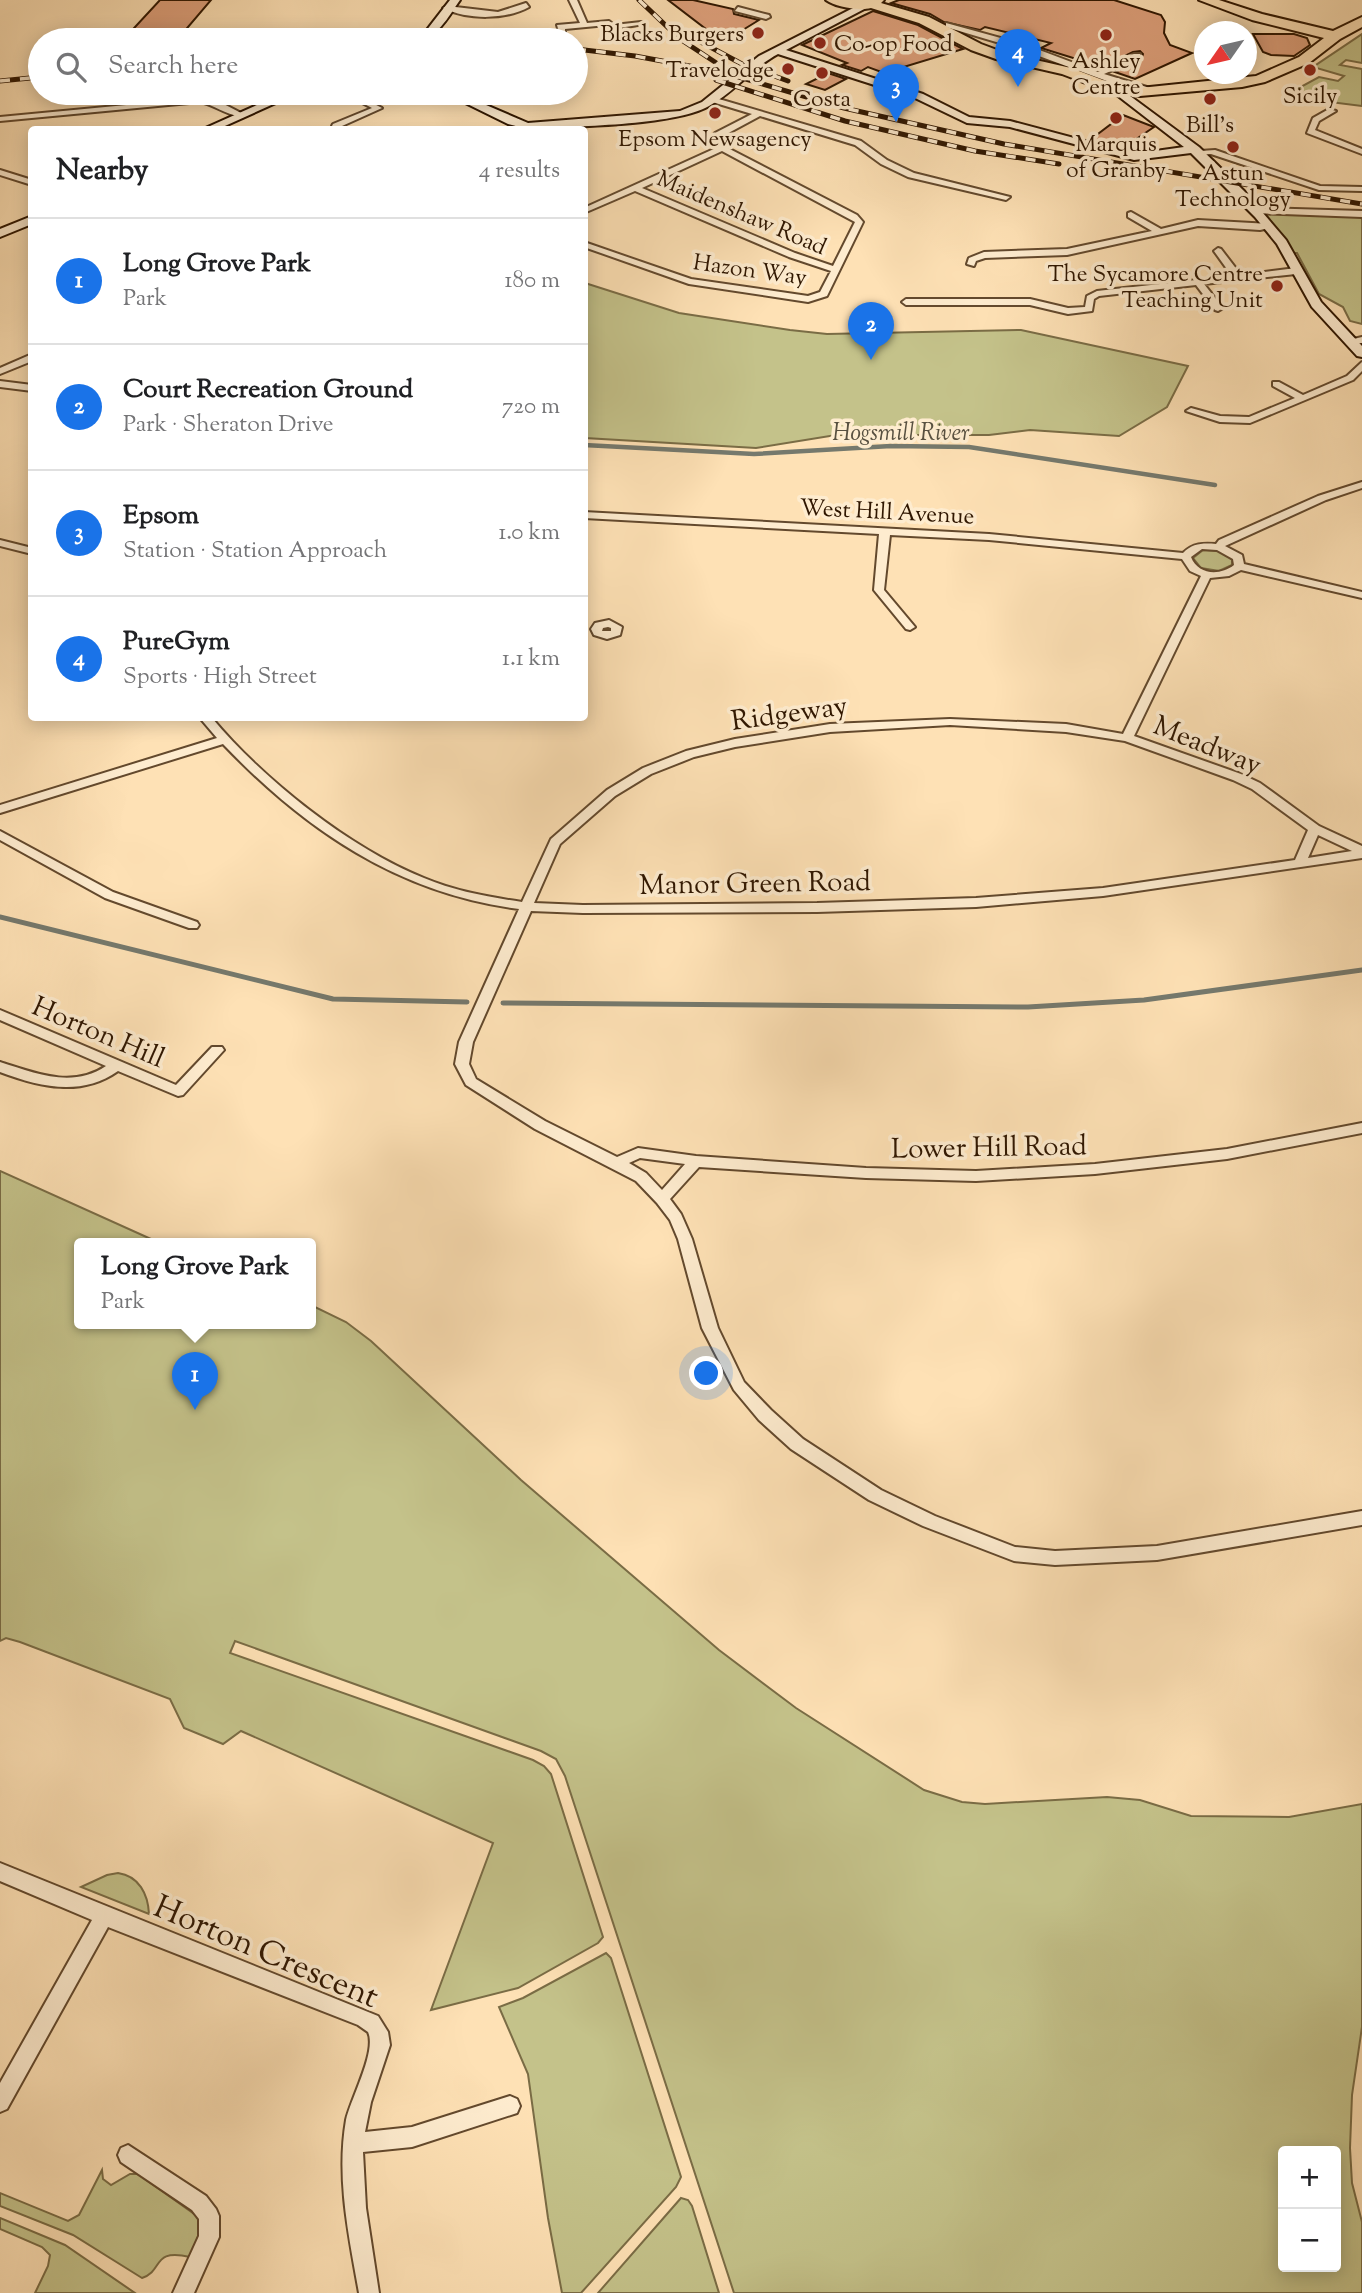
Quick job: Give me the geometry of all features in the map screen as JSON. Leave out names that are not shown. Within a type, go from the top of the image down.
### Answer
[{"type":"highway","points":[[833,0],[870,2],[924,20],[991,52],[1024,63],[1066,71],[1140,97],[1168,90],[1260,79],[1304,60],[1332,38],[1356,24]]},
{"type":"highway","points":[[1206,0],[1233,13],[1332,38]]},
{"type":"highway","points":[[1233,13],[1295,25],[1332,38]]},
{"type":"highway","points":[[1295,25],[1356,24]]},
{"type":"street","points":[[573,0],[584,25]]},
{"type":"street","points":[[528,126],[682,114],[712,99],[755,63],[870,2]]},
{"type":"street","points":[[434,28],[451,4],[487,18],[512,13],[526,5]]},
{"type":"street","points":[[738,9],[766,17]]},
{"type":"street","points":[[561,28],[609,23],[611,27],[641,24]]},
{"type":"street","points":[[949,25],[1023,47],[1097,75],[1140,97],[1257,211],[1280,240],[1312,298],[1356,341],[1362,353]]},
{"type":"street","points":[[782,50],[919,96],[964,119],[1010,124],[1134,157],[1212,152],[1254,168],[1319,187],[1362,188]]},
{"type":"street","points":[[1097,75],[1137,55]]},
{"type":"street","points":[[712,99],[858,143],[891,166],[911,175],[1006,197]]},
{"type":"street","points":[[0,119],[147,105]]},
{"type":"street","points":[[220,105],[241,115]]},
{"type":"street","points":[[215,126],[265,105]]},
{"type":"street","points":[[336,126],[378,108],[372,105]]},
{"type":"street","points":[[474,105],[513,126]]},
{"type":"street","points":[[1332,111],[1317,120],[1310,131],[1362,152]]},
{"type":"street","points":[[588,209],[721,149],[716,145],[715,138],[759,113]]},
{"type":"street","name":"Hazon Way","points":[[588,245],[689,281],[808,299],[824,294],[859,222],[855,217],[721,149]]},
{"type":"street","points":[[0,172],[28,182]]},
{"type":"street","name":"Maidenshaw Road","points":[[635,188],[792,255],[835,270]]},
{"type":"street","points":[[1257,211],[1362,214]]},
{"type":"street","points":[[1130,215],[1159,231]]},
{"type":"street","points":[[0,233],[28,221]]},
{"type":"street","points":[[971,264],[972,260],[984,255],[1067,252],[1210,222],[1241,228],[1270,227]]},
{"type":"street","points":[[1218,251],[1238,277]]},
{"type":"street","points":[[905,302],[1030,302],[1081,311],[1089,309],[1090,298],[1097,294],[1296,271]]},
{"type":"street","points":[[1198,282],[1219,308]]},
{"type":"street","points":[[0,371],[28,359]]},
{"type":"street","points":[[1191,411],[1240,421],[1260,417],[1341,382],[1362,366]]},
{"type":"street","points":[[0,384],[28,388]]},
{"type":"street","points":[[1276,384],[1303,399]]},
{"type":"street","points":[[1219,547],[1223,542],[1322,498],[1362,485]]},
{"type":"street","name":"West Hill Avenue","points":[[588,516],[989,537],[1186,556]]},
{"type":"street","points":[[885,531],[879,590],[910,627]]},
{"type":"street","points":[[0,543],[28,550]]},
{"type":"street","points":[[1219,547],[1238,557],[1239,566],[1231,573],[1207,574],[1193,569],[1186,556],[1194,548],[1219,547]]},
{"type":"street","points":[[1239,566],[1362,595]]},
{"type":"street","name":"Meadway","points":[[1207,574],[1127,738],[1209,764],[1245,780],[1315,830],[1362,852]]},
{"type":"street","name":"Manor Green Road","points":[[208,721],[224,740],[323,826],[368,858],[415,879],[471,897],[529,906],[771,908],[977,903],[1066,895],[1362,852]]},
{"type":"street","name":"Ridgeway","points":[[1127,738],[1029,726],[925,723],[790,733],[690,754],[647,771],[611,793],[555,842],[529,906],[466,1042],[462,1064],[471,1082],[540,1125],[640,1177],[662,1199],[676,1218],[685,1239],[710,1328],[739,1386],[765,1415],[819,1459],[875,1495],[929,1521],[1014,1554],[1055,1558],[1157,1553],[1362,1518]]},
{"type":"street","points":[[0,814],[0,808],[224,740]]},
{"type":"street","points":[[1300,863],[1315,830]]},
{"type":"street","points":[[0,835],[109,895],[193,925]]},
{"type":"street","name":"Horton Hill","points":[[0,1015],[178,1091],[217,1050]]},
{"type":"street","points":[[0,1067],[42,1081],[67,1084],[89,1082],[105,1075],[116,1065]]},
{"type":"street","name":"Lower Hill Road","points":[[617,1163],[638,1153],[696,1161],[866,1173],[976,1176],[1095,1169],[1227,1154],[1362,1128]]},
{"type":"street","points":[[662,1199],[696,1161]]},
{"type":"street","name":"Horton Crescent","points":[[0,1872],[104,1916],[364,2018],[375,2025],[380,2045],[360,2102],[354,2142],[355,2202],[369,2293]]},
{"type":"street","points":[[0,2102],[104,1916]]},
{"type":"street","points":[[354,2142],[389,2142],[510,2106]]},
{"type":"street","points":[[128,2155],[199,2203],[209,2216],[209,2237],[183,2293]]},
{"type":"shaded area","points":[[1362,34],[1362,63],[1346,60],[1340,65],[1362,69],[1362,106],[1290,97],[1295,90],[1319,77],[1338,81],[1344,76],[1313,67]]},
{"type":"shaded area","points":[[1265,213],[1362,217],[1362,324],[1350,321],[1343,307],[1319,294],[1297,253],[1293,253]]},
{"type":"shaded area","points":[[588,284],[679,313],[790,330],[827,334],[1021,330],[1188,366],[1167,407],[1119,436],[1030,430],[989,435],[836,435],[756,448],[588,438]]},
{"type":"shaded area","points":[[1203,550],[1220,551],[1232,559],[1232,565],[1219,571],[1201,568],[1193,558]]},
{"type":"shaded area","points":[[0,1171],[149,1238],[74,1238],[74,1329],[316,1329],[316,1307],[346,1322],[371,1341],[521,1480],[719,1650],[796,1708],[924,1790],[962,1802],[985,1804],[1107,1797],[1140,1800],[1191,1816],[1289,1817],[1362,1804],[1362,2027],[1352,2095],[1350,2148],[1352,2183],[1362,2222],[1362,2293],[734,2293],[565,1776],[556,1759],[541,1751],[235,1641],[230,1653],[533,1760],[551,1774],[603,1937],[598,1943],[518,1988],[431,2010],[493,1843],[241,1731],[223,1744],[184,1728],[170,1699],[6,1638],[0,1641]]},
{"type":"shaded area","points":[[118,1873],[132,1878],[141,1887],[149,1914],[81,1887]]},
{"type":"shaded area","points":[[606,1953],[611,1958],[681,2177],[676,2187],[581,2293],[562,2293],[548,2218],[528,2074],[499,2007],[523,1998]]},
{"type":"shaded area","points":[[102,2170],[103,2179],[111,2185],[130,2174],[138,2174],[197,2216],[201,2229],[190,2257],[178,2255],[163,2258],[149,2275],[142,2278],[73,2235],[0,2206],[0,2193],[68,2221],[79,2215]]},
{"type":"shaded area","points":[[681,2198],[688,2200],[692,2206],[719,2293],[598,2293]]},
{"type":"shaded area","points":[[0,2218],[65,2245],[135,2293],[35,2293],[48,2266],[50,2255],[42,2247],[0,2229]]},
{"type":"building","points":[[160,0],[211,0],[187,28],[134,28]]},
{"type":"building","points":[[668,0],[693,0],[733,9],[734,14],[759,20],[733,36],[706,29]]},
{"type":"building","name":"Ashley Centre","points":[[899,0],[1114,0],[1161,15],[1165,22],[1164,33],[1170,45],[1192,53],[1135,79],[1115,72],[1141,60],[1143,54],[1140,51],[1102,67],[1041,48],[1051,43],[985,27],[980,30],[944,22],[930,14],[891,3]]},
{"type":"building","points":[[873,11],[918,25],[963,49],[884,73],[868,67],[861,71],[842,65],[847,63],[802,45]]},
{"type":"building","points":[[1257,34],[1294,34],[1307,38],[1310,45],[1294,56],[1263,52],[1257,41]]},
{"type":"building","points":[[828,73],[846,79],[825,90],[806,84]]},
{"type":"building","points":[[1123,115],[1154,127],[1123,148],[1090,140]]},
{"type":"waterway","name":"Hogsmill River","points":[[588,445],[754,454],[891,446],[969,447],[1215,485]]},
{"type":"waterway","points":[[0,917],[333,999],[467,1002]]},
{"type":"waterway","points":[[503,1003],[1028,1007],[1144,1000],[1362,970]]},
{"type":"railway","points":[[639,0],[680,39],[724,68]]},
{"type":"railway","points":[[699,41],[742,64],[788,81]]},
{"type":"railway","points":[[588,50],[722,72],[844,108],[1004,144],[1362,204]]},
{"type":"railway","points":[[0,81],[28,78]]},
{"type":"railway","points":[[716,80],[845,121],[975,151],[1059,164]]},
{"type":"place","name":"Blacks Burgers","points":[[758,33]]},
{"type":"place","name":"Ashley Centre","points":[[1106,35]]},
{"type":"place","name":"Co-op Food","points":[[820,43]]},
{"type":"place","name":"Travelodge","points":[[788,69]]},
{"type":"place","name":"Sicily","points":[[1310,70]]},
{"type":"place","name":"Costa","points":[[822,73]]},
{"type":"place","name":"PureGym","points":[[1018,87]]},
{"type":"place","name":"Bill's","points":[[1210,99]]},
{"type":"place","name":"Epsom Newsagency","points":[[715,113]]},
{"type":"place","name":"Marquis of Granby","points":[[1116,118]]},
{"type":"place","name":"Epsom","points":[[896,122]]},
{"type":"place","name":"Astun Technology","points":[[1233,147]]},
{"type":"place","name":"The Sycamore Centre Teaching Unit","points":[[1277,286]]},
{"type":"place","name":"Court Recreation Ground","points":[[871,360]]},
{"type":"place","name":"Long Grove Park","points":[[195,1410]]}]
